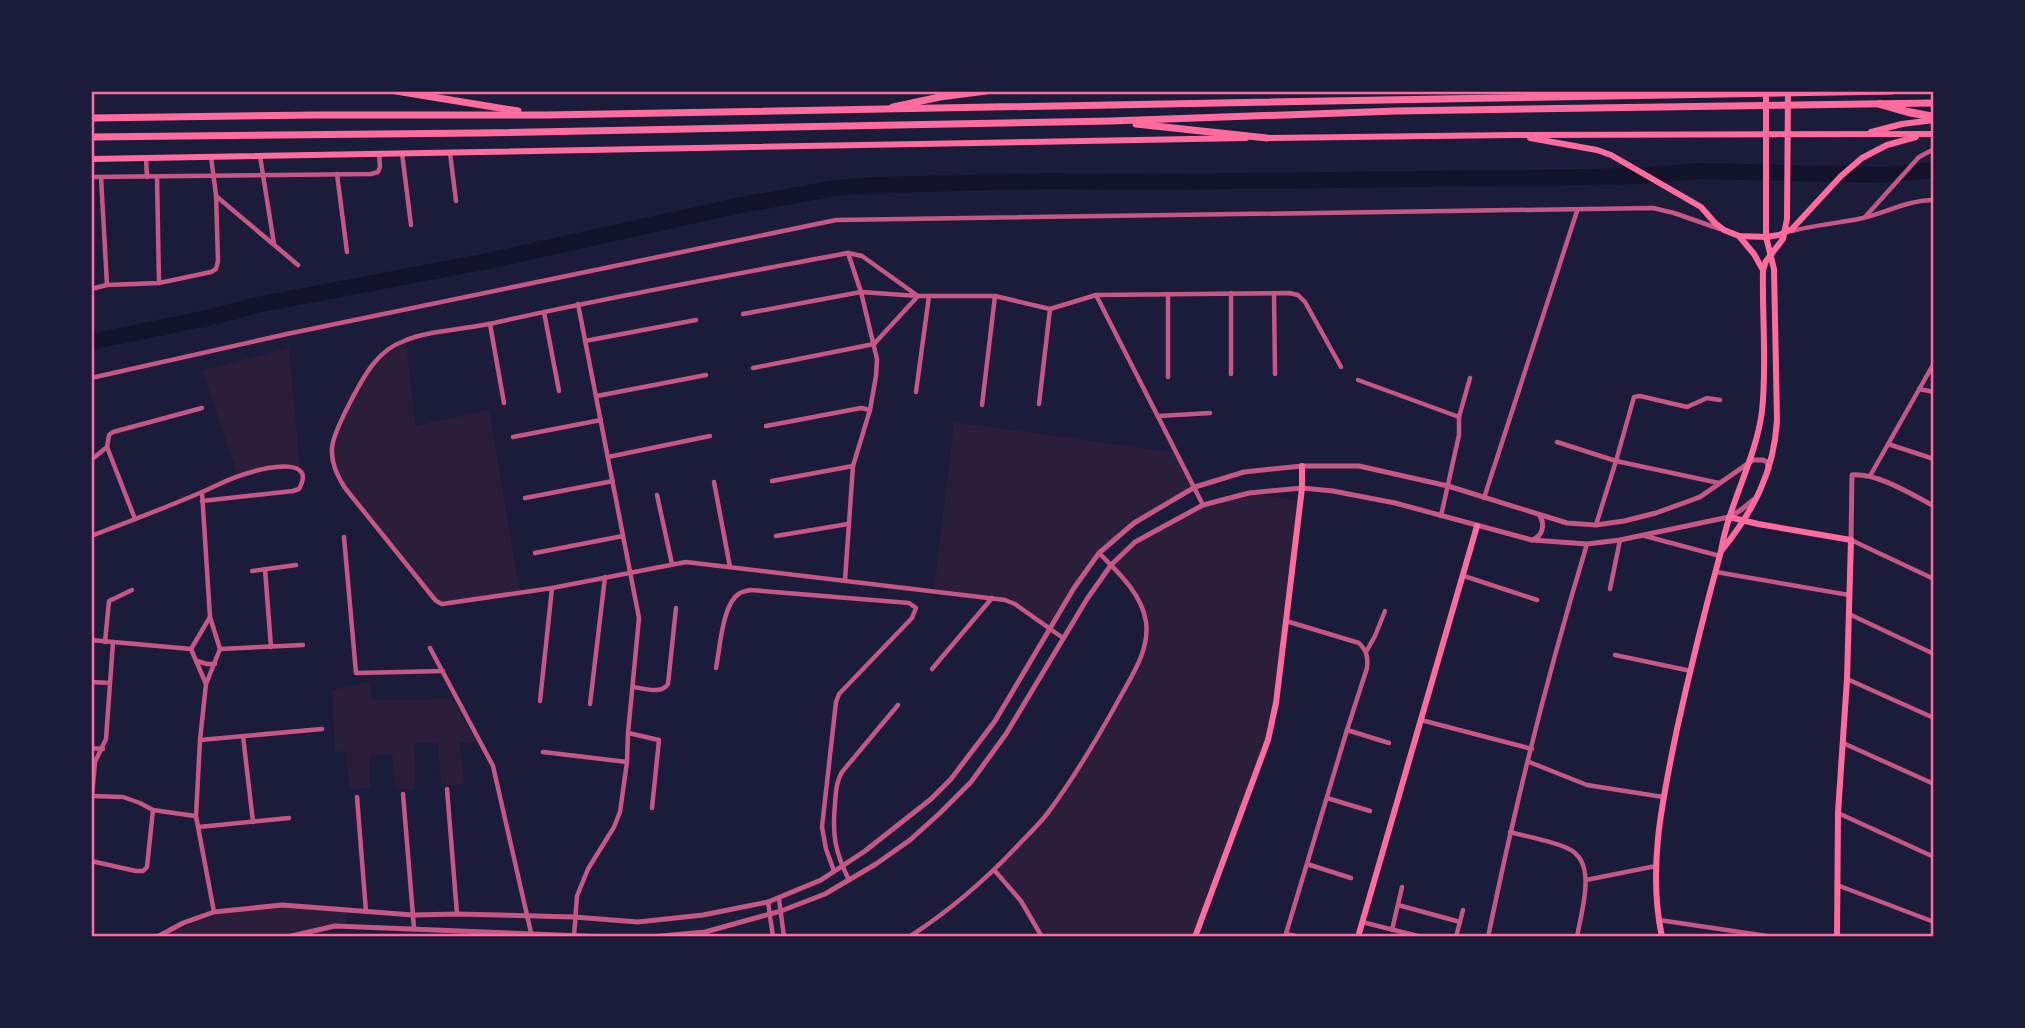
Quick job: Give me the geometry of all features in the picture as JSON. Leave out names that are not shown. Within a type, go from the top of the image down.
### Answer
[{"type":"highway","points":[[396,91],[547,115]]},
{"type":"highway","points":[[880,110],[940,97],[986,91]]},
{"type":"highway","points":[[91,118],[547,115],[1892,91]]},
{"type":"highway","points":[[91,137],[1111,121],[1396,111],[1934,103]]},
{"type":"highway","points":[[1880,104],[1934,119]]},
{"type":"highway","points":[[1111,121],[1267,138]]},
{"type":"main road","points":[[1721,553],[1763,487],[1776,445],[1774,269],[1766,236],[1766,91]]},
{"type":"main road","points":[[1662,937],[1656,866],[1663,797],[1690,671],[1729,517],[1757,436],[1762,411],[1763,270],[1785,233],[1788,203],[1788,91]]},
{"type":"main road","points":[[1859,134],[1934,119]]},
{"type":"main road","points":[[91,159],[1267,138],[1934,134]]},
{"type":"main road","points":[[1513,135],[1590,148],[1618,159],[1695,203],[1724,230],[1740,236],[1766,236],[1793,229],[1841,176],[1863,158],[1887,145],[1924,135]]},
{"type":"main road","points":[[1740,236],[1763,270]]},
{"type":"main road","points":[[1195,937],[1268,740],[1276,703],[1302,488],[1302,466]]},
{"type":"main road","points":[[1729,517],[1851,540],[1847,679],[1838,813],[1837,937]]},
{"type":"main road","points":[[1358,937],[1477,526]]},
{"type":"street","points":[[1864,218],[1919,157],[1934,149]]},
{"type":"street","points":[[450,152],[456,201]]},
{"type":"street","points":[[91,177],[371,174],[378,172],[380,167],[379,153]]},
{"type":"street","points":[[402,153],[411,225]]},
{"type":"street","points":[[260,156],[275,245]]},
{"type":"street","points":[[91,289],[107,285],[159,283],[216,269],[216,195],[211,157]]},
{"type":"street","points":[[146,158],[147,177]]},
{"type":"street","points":[[337,174],[347,252]]},
{"type":"street","points":[[101,177],[107,285]]},
{"type":"street","points":[[157,177],[159,283]]},
{"type":"street","points":[[216,195],[298,265]]},
{"type":"street","points":[[1785,233],[1810,226],[1864,218],[1899,206],[1934,200]]},
{"type":"street","points":[[91,378],[287,334],[836,220],[1659,209],[1724,230]]},
{"type":"street","points":[[1484,498],[1577,211]]},
{"type":"street","points":[[845,580],[853,466],[870,410],[877,359],[861,292],[848,253]]},
{"type":"street","points":[[918,296],[862,256],[848,253],[578,304],[406,340],[375,361],[335,435],[332,447],[337,475],[436,601],[442,604],[552,588],[686,562],[992,598],[1015,604],[1063,638]]},
{"type":"street","points":[[743,314],[861,292],[918,296],[995,296],[1050,309],[1096,295],[1289,293],[1298,295],[1305,302],[1341,367]]},
{"type":"street","points":[[1231,293],[1231,374]]},
{"type":"street","points":[[1274,293],[1275,374]]},
{"type":"street","points":[[1168,294],[1168,377]]},
{"type":"street","points":[[1096,295],[1203,505]]},
{"type":"street","points":[[753,368],[874,344],[918,296]]},
{"type":"street","points":[[916,392],[929,296]]},
{"type":"street","points":[[982,405],[995,296]]},
{"type":"street","points":[[573,936],[577,896],[587,869],[614,827],[620,812],[639,618],[578,304]]},
{"type":"street","points":[[1039,404],[1050,309]]},
{"type":"street","points":[[544,312],[559,391]]},
{"type":"street","points":[[585,341],[696,320]]},
{"type":"street","points":[[490,324],[504,403]]},
{"type":"street","points":[[1870,476],[1934,363]]},
{"type":"street","points":[[597,396],[706,375]]},
{"type":"street","points":[[1441,516],[1470,378]]},
{"type":"street","points":[[1358,380],[1460,417]]},
{"type":"street","points":[[1919,389],[1934,392]]},
{"type":"street","points":[[1596,525],[1634,397],[1687,407],[1707,398],[1720,400]]},
{"type":"street","points":[[135,519],[107,447],[109,435],[202,408]]},
{"type":"street","points":[[766,426],[861,408],[870,410]]},
{"type":"street","points":[[1159,416],[1210,413]]},
{"type":"street","points":[[513,437],[601,421]]},
{"type":"street","points":[[608,457],[710,436]]},
{"type":"street","points":[[1557,442],[1616,461],[1721,484]]},
{"type":"street","points":[[1888,444],[1934,459]]},
{"type":"street","points":[[91,460],[107,447]]},
{"type":"street","points":[[157,937],[183,923],[214,912],[282,905],[413,915],[574,917],[638,922],[703,915],[779,898],[821,880],[842,866],[908,818],[951,779],[995,721],[1049,628],[1099,553],[1133,523],[1195,487],[1244,472],[1302,466],[1359,466],[1448,486],[1567,523],[1596,525],[1624,521],[1700,497],[1753,460],[1767,462],[1769,471]]},
{"type":"street","points":[[91,536],[254,471],[288,466],[300,470],[302,483],[299,489],[293,491],[202,501]]},
{"type":"street","points":[[772,481],[853,466]]},
{"type":"street","points":[[1934,506],[1870,476],[1851,477],[1851,540],[1934,579]]},
{"type":"street","points":[[525,498],[613,481]]},
{"type":"street","points":[[714,482],[730,568]]},
{"type":"street","points":[[650,937],[705,932],[771,915],[825,894],[876,864],[909,839],[971,782],[1006,734],[1063,638],[1111,565],[1135,542],[1203,505],[1249,494],[1302,488],[1333,491],[1532,540],[1587,544],[1620,540],[1729,517],[1756,497]]},
{"type":"street","points":[[202,492],[210,617],[220,649],[206,684],[196,816],[214,912]]},
{"type":"street","points":[[657,495],[672,564]]},
{"type":"street","points":[[1532,540],[1541,534],[1541,516]]},
{"type":"street","points":[[776,536],[848,524]]},
{"type":"street","points":[[1640,535],[1721,553]]},
{"type":"street","points":[[535,553],[623,536]]},
{"type":"street","points":[[344,537],[356,673],[443,671]]},
{"type":"street","points":[[1610,589],[1620,540]]},
{"type":"street","points":[[1488,937],[1510,832],[1559,637],[1587,544]]},
{"type":"street","points":[[909,937],[940,917],[995,871],[1046,815],[1102,729],[1137,667],[1144,647],[1147,625],[1143,609],[1136,595],[1099,553]]},
{"type":"street","points":[[252,570],[296,565]]},
{"type":"street","points":[[265,569],[271,647]]},
{"type":"street","points":[[1716,572],[1849,595]]},
{"type":"street","points":[[1464,576],[1537,600]]},
{"type":"street","points":[[590,704],[605,577]]},
{"type":"street","points":[[540,701],[552,588]]},
{"type":"street","points":[[105,642],[109,601],[132,590]]},
{"type":"street","points":[[716,668],[726,615],[730,602],[739,593],[751,590],[909,603],[916,608],[912,618],[839,694],[836,702],[822,827],[834,871]]},
{"type":"street","points":[[932,670],[992,598]]},
{"type":"street","points":[[633,687],[660,691],[668,684],[676,608]]},
{"type":"street","points":[[1300,937],[1286,935],[1367,668],[1366,652],[1385,611]]},
{"type":"street","points":[[1849,614],[1934,654]]},
{"type":"street","points":[[191,649],[210,617]]},
{"type":"street","points":[[1286,621],[1359,643],[1366,652]]},
{"type":"street","points":[[91,640],[191,649]]},
{"type":"street","points":[[113,642],[106,738],[95,762],[92,795],[123,797],[153,810],[196,816]]},
{"type":"street","points":[[220,649],[303,645]]},
{"type":"street","points":[[430,648],[493,766],[532,936]]},
{"type":"street","points":[[191,649],[206,684]]},
{"type":"street","points":[[1615,655],[1690,671]]},
{"type":"street","points":[[196,661],[215,664]]},
{"type":"street","points":[[1847,679],[1934,718]]},
{"type":"street","points":[[91,682],[110,683]]},
{"type":"street","points":[[849,880],[833,837],[837,781],[898,705]]},
{"type":"street","points":[[1420,720],[1532,749]]},
{"type":"street","points":[[200,740],[322,729]]},
{"type":"street","points":[[1347,730],[1389,743]]},
{"type":"street","points":[[628,733],[659,740],[652,808]]},
{"type":"street","points":[[243,736],[253,822]]},
{"type":"street","points":[[1842,743],[1934,784]]},
{"type":"street","points":[[91,748],[103,749]]},
{"type":"street","points":[[543,751],[627,762]]},
{"type":"street","points":[[1529,762],[1587,785],[1663,797]]},
{"type":"street","points":[[447,789],[457,914]]},
{"type":"street","points":[[403,794],[414,928]]},
{"type":"street","points":[[357,797],[366,912]]},
{"type":"street","points":[[1326,798],[1370,811]]},
{"type":"street","points":[[91,860],[143,871],[147,867],[153,810]]},
{"type":"street","points":[[1838,813],[1934,857]]},
{"type":"street","points":[[198,827],[289,818]]},
{"type":"street","points":[[1510,832],[1568,848],[1581,859],[1586,880],[1577,937]]},
{"type":"street","points":[[1307,864],[1350,878]]},
{"type":"street","points":[[1586,880],[1656,866]]},
{"type":"street","points":[[995,871],[1021,901],[1040,936]]},
{"type":"street","points":[[1837,884],[1934,922]]},
{"type":"street","points":[[1392,930],[1402,887]]},
{"type":"street","points":[[779,898],[784,937]]},
{"type":"street","points":[[768,902],[774,937]]},
{"type":"street","points":[[1398,905],[1460,922]]},
{"type":"street","points":[[1456,937],[1463,910]]},
{"type":"street","points":[[1659,920],[1767,936]]},
{"type":"street","points":[[1362,922],[1422,937]]},
{"type":"street","points":[[287,937],[335,926],[609,937]]},
{"type":"street","points":[[384,927],[385,937]]},
{"type":"street","points":[[437,929],[438,937]]},
{"type":"shaded area","points":[[406,340],[415,426],[489,410],[520,593],[449,604],[436,601],[345,488],[333,461],[335,435],[375,361]]},
{"type":"shaded area","points":[[289,348],[300,470],[288,466],[238,476],[202,370]]},
{"type":"shaded area","points":[[954,422],[1178,453],[1195,487],[1134,523],[1099,553],[1049,628],[1015,604],[934,591]]},
{"type":"shaded area","points":[[1249,493],[1297,501],[1286,621],[1268,740],[1195,937],[1042,937],[1021,901],[995,871],[1047,815],[1103,729],[1137,667],[1145,646],[1147,625],[1136,595],[1111,565],[1135,542],[1203,505]]},
{"type":"shaded area","points":[[369,682],[372,700],[452,699],[476,742],[460,742],[464,784],[441,786],[438,742],[414,744],[415,789],[396,789],[392,754],[369,756],[370,788],[350,790],[346,751],[335,752],[332,690]]},
{"type":"shaded area","points":[[282,906],[346,912],[346,923],[274,937],[164,937],[192,923],[221,915]]},
{"type":"waterway","points":[[91,342],[257,305],[493,260],[736,206],[835,188],[1047,181],[1589,177],[1699,171],[1883,175],[1934,170]]}]
